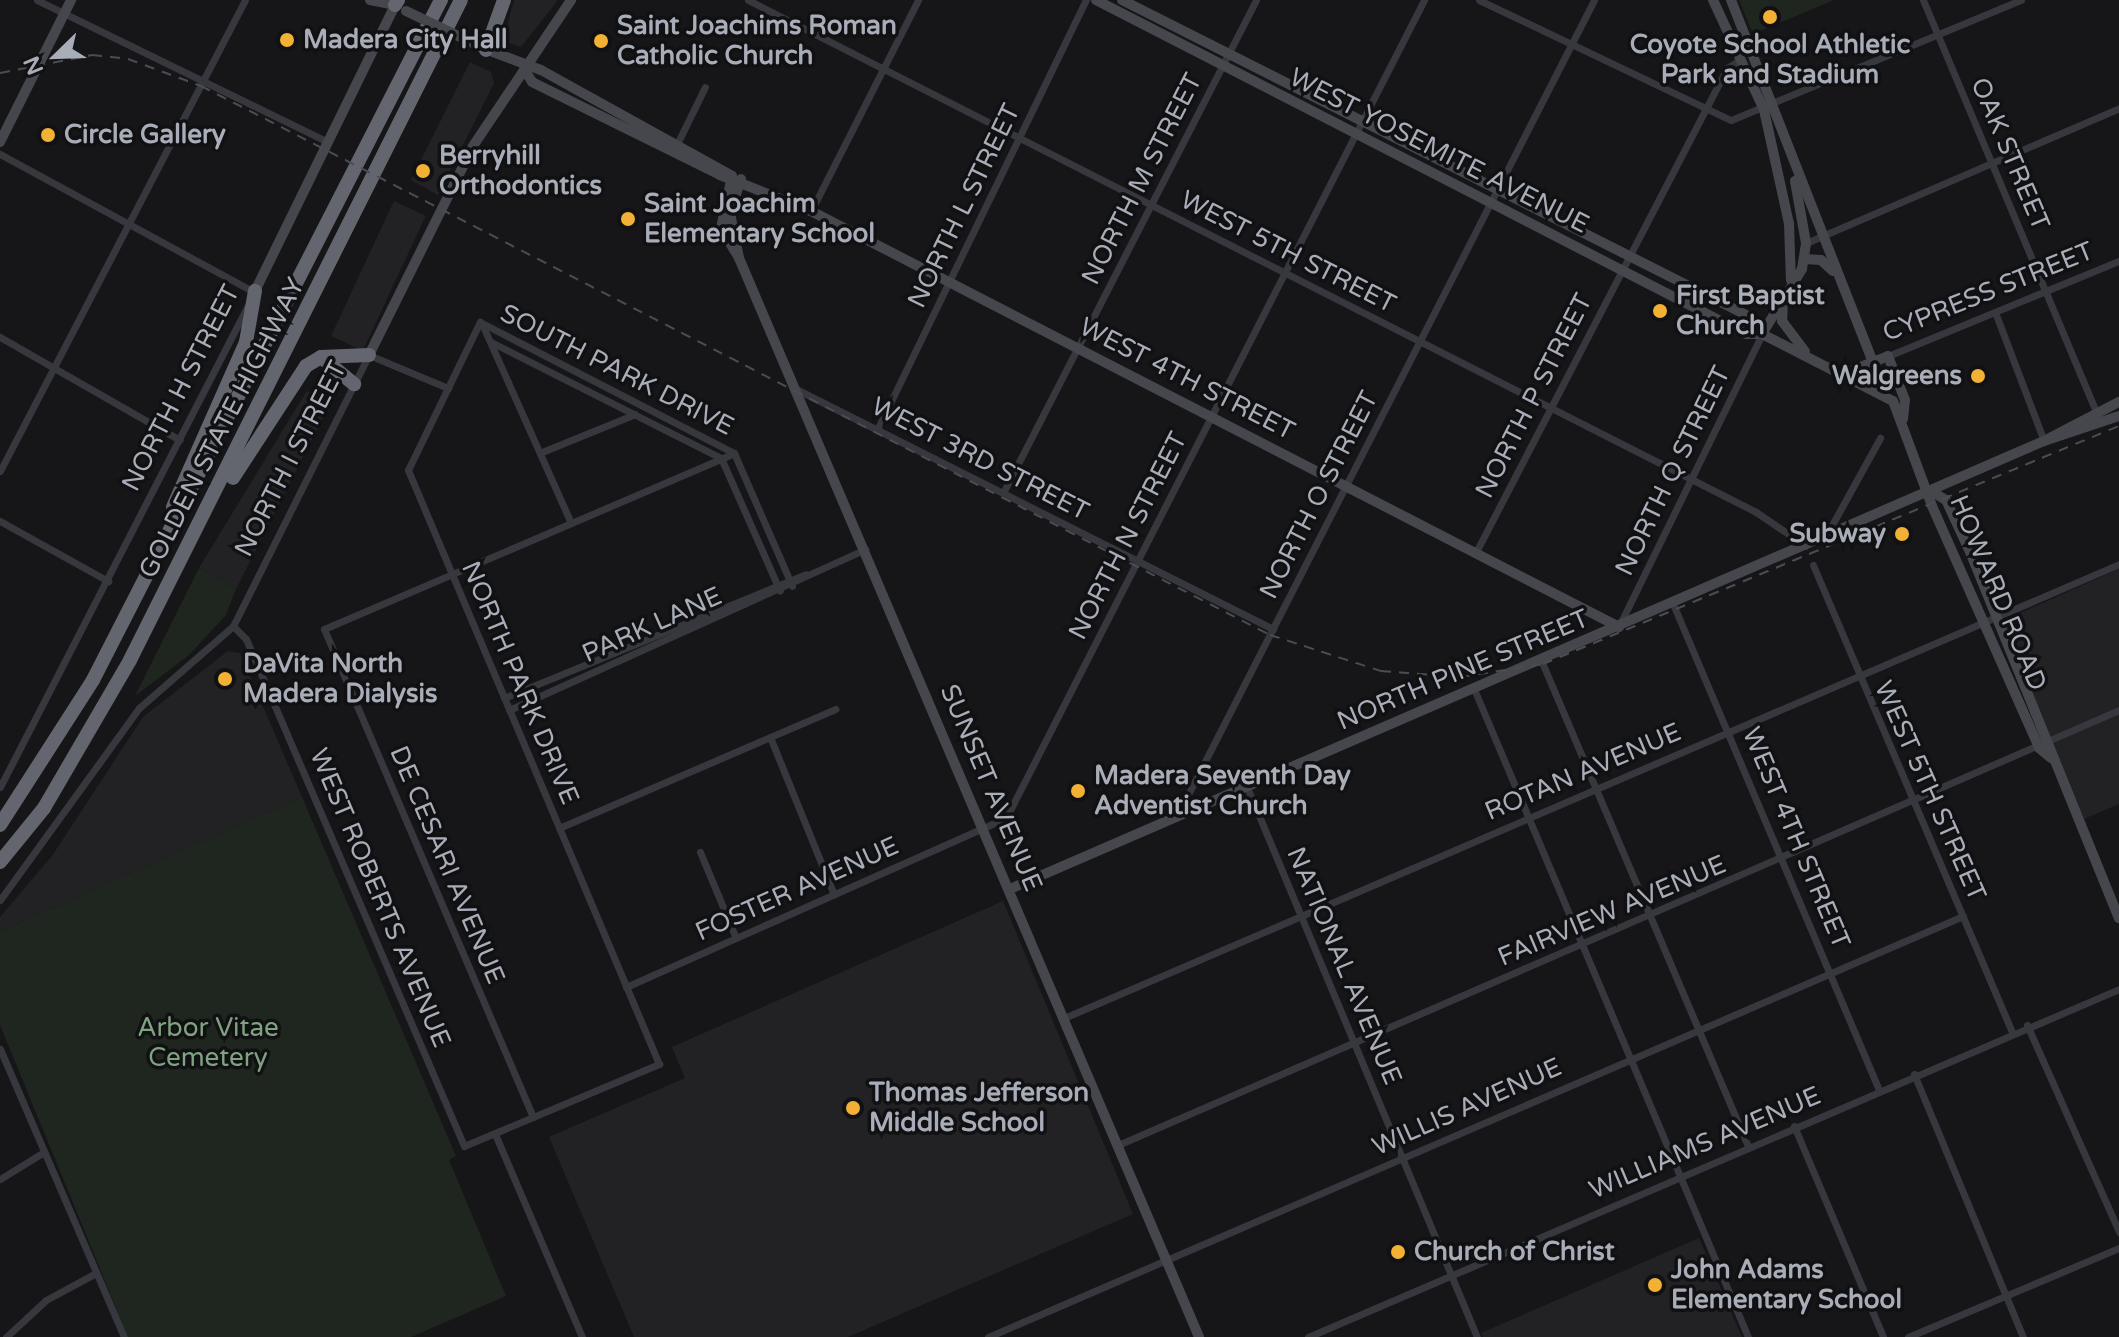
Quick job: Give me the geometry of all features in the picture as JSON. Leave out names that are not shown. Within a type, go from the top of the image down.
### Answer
[{"type":"highway","name":"GOLDEN STATE HIGHWAY","points":[[0,825],[51,752],[124,618],[441,0]]},
{"type":"highway","name":"GOLDEN STATE HIGHWAY","points":[[0,862],[44,808],[194,539],[461,0]]},
{"type":"highway","points":[[482,48],[504,0]]},
{"type":"highway","points":[[124,618],[246,342],[255,291]]},
{"type":"highway","points":[[194,539],[299,375],[321,357],[369,355]]},
{"type":"highway","points":[[321,357],[354,384]]},
{"type":"main road","points":[[0,142],[71,0]]},
{"type":"main road","name":"WEST 4TH STREET","points":[[370,0],[397,4],[524,69],[541,70],[678,142],[737,178]]},
{"type":"main road","name":"NORTH I STREET","points":[[369,355],[473,146],[571,0]]},
{"type":"main road","name":"WEST YOSEMITE AVENUE","points":[[1096,0],[1364,123],[1626,258],[1752,318],[1762,334]]},
{"type":"main road","name":"WEST YOSEMITE AVENUE","points":[[1122,0],[1359,136],[1746,334],[1762,334],[1848,372],[1893,401],[1903,419]]},
{"type":"main road","points":[[1713,0],[1740,60],[1770,107],[1789,224],[1791,280]]},
{"type":"main road","points":[[1731,0],[1770,107],[1873,363]]},
{"type":"main road","name":"NORTH H STREET","points":[[255,291],[397,4]]},
{"type":"main road","name":"WEST 4TH STREET","points":[[524,69],[532,82],[811,211],[1619,627]]},
{"type":"main road","points":[[1762,334],[1804,259],[1806,243],[1787,150]]},
{"type":"main road","name":"SUNSET AVENUE","points":[[737,178],[730,213],[739,258],[798,390],[1199,1337]]},
{"type":"main road","points":[[1784,195],[1806,243]]},
{"type":"main road","points":[[1804,259],[1821,260],[1835,273]]},
{"type":"main road","points":[[1784,292],[1782,321],[1809,355]]},
{"type":"main road","points":[[1888,356],[1905,400],[1903,419],[1933,492]]},
{"type":"main road","name":"CYPRESS STREET","points":[[1848,372],[1888,356]]},
{"type":"main road","points":[[2047,442],[2096,412],[2119,405]]},
{"type":"main road","points":[[2097,425],[2119,405]]},
{"type":"main road","points":[[2047,442],[2119,416]]},
{"type":"main road","name":"NORTH PINE STREET","points":[[1010,889],[2047,442]]},
{"type":"main road","name":"HOWARD ROAD","points":[[2045,745],[1997,618],[1946,500],[1933,492],[1932,506],[2051,758],[2119,918]]},
{"type":"street","points":[[37,0],[205,78],[328,142]]},
{"type":"street","points":[[0,471],[245,0]]},
{"type":"street","name":"WEST 5TH STREET","points":[[748,0],[1692,479],[1798,534],[1806,546]]},
{"type":"street","points":[[811,211],[918,0]]},
{"type":"street","name":"NORTH L STREET","points":[[877,430],[1086,0]]},
{"type":"street","name":"NORTH M STREET","points":[[1003,493],[1256,0]]},
{"type":"street","name":"NORTH N STREET","points":[[984,828],[1006,818],[1359,136],[1424,0]]},
{"type":"street","points":[[1479,0],[1707,114],[1731,120],[1770,107],[2021,0]]},
{"type":"street","name":"NORTH O STREET","points":[[1176,818],[1419,341],[1493,204],[1594,0]]},
{"type":"street","name":"OAK STREET","points":[[1923,0],[2096,412]]},
{"type":"street","name":"NORTH P STREET","points":[[1476,552],[1553,409],[1626,258],[1707,114],[1727,68],[1740,60]]},
{"type":"street","points":[[678,142],[705,87]]},
{"type":"street","points":[[1806,243],[1824,240],[2119,108]]},
{"type":"street","points":[[0,154],[130,221],[255,291]]},
{"type":"street","name":"CYPRESS STREET","points":[[1888,356],[2119,261]]},
{"type":"street","name":"NORTH H STREET","points":[[0,787],[255,291]]},
{"type":"street","points":[[1995,312],[2047,442]]},
{"type":"street","points":[[480,322],[493,343],[571,523]]},
{"type":"street","name":"NORTH PARK DRIVE","points":[[480,322],[408,470],[659,1064],[533,1117]]},
{"type":"street","name":"SOUTH PARK DRIVE","points":[[480,322],[734,453],[792,586]]},
{"type":"street","name":"NORTH Q STREET","points":[[1619,627],[1762,334]]},
{"type":"street","points":[[0,337],[55,365],[180,440]]},
{"type":"street","name":"SOUTH PARK DRIVE","points":[[493,343],[721,458],[780,591]]},
{"type":"street","points":[[369,355],[448,388]]},
{"type":"street","name":"NORTH I STREET","points":[[0,900],[139,708],[233,626],[369,355]]},
{"type":"street","name":"WEST 3RD STREET","points":[[798,390],[1273,629]]},
{"type":"street","points":[[542,452],[635,414]]},
{"type":"street","points":[[1825,538],[1880,438]]},
{"type":"street","points":[[452,574],[734,453]]},
{"type":"street","points":[[0,521],[108,581]]},
{"type":"street","name":"PARK LANE","points":[[509,710],[792,586],[808,574],[865,549]]},
{"type":"street","name":"ROTAN AVENUE","points":[[1064,1018],[1528,817],[1986,624],[2119,564]]},
{"type":"street","name":"WEST 5TH STREET","points":[[1813,565],[2012,1032]]},
{"type":"street","name":"DE CESARI AVENUE","points":[[452,574],[324,629],[533,1117]]},
{"type":"street","name":"PARK LANE","points":[[504,698],[788,576],[808,574]]},
{"type":"street","name":"WEST 4TH STREET","points":[[1673,604],[1879,1090]]},
{"type":"street","name":"WEST ROBERTS AVENUE","points":[[233,626],[246,639],[464,1146],[495,1134]]},
{"type":"street","points":[[1541,660],[1748,1146]]},
{"type":"street","points":[[1474,689],[1748,1337]]},
{"type":"street","points":[[559,828],[835,709]]},
{"type":"street","name":"FAIRVIEW AVENUE","points":[[1118,1145],[1915,803],[2119,710]]},
{"type":"street","points":[[770,737],[834,895]]},
{"type":"street","name":"NATIONAL AVENUE","points":[[1247,787],[1477,1337]]},
{"type":"street","name":"FOSTER AVENUE","points":[[626,987],[984,828]]},
{"type":"street","points":[[700,852],[736,938]]},
{"type":"street","name":"WILLIS AVENUE","points":[[990,1337],[1166,1258],[1963,916]]},
{"type":"street","name":"WILLIAMS AVENUE","points":[[1308,1337],[2027,1025],[2119,989]]},
{"type":"street","points":[[2027,1025],[2119,1232]]},
{"type":"street","points":[[0,1049],[124,1337]]},
{"type":"street","points":[[1914,1074],[2023,1337]]},
{"type":"street","points":[[533,1117],[495,1134],[582,1337]]},
{"type":"street","points":[[1794,1126],[1883,1337]]},
{"type":"street","points":[[0,1179],[44,1152]]},
{"type":"street","points":[[1908,1337],[2119,1248]]},
{"type":"street","points":[[6,1337],[46,1300],[96,1273]]},
{"type":"shaded area","points":[[514,0],[558,0],[521,47],[503,41]]},
{"type":"shaded area","points":[[470,62],[491,72],[494,83],[438,195],[411,180]]},
{"type":"shaded area","points":[[394,201],[426,216],[363,351],[331,336]]},
{"type":"shaded area","points":[[339,386],[236,589],[199,568],[306,392]]},
{"type":"shaded area","points":[[2119,569],[2119,804],[2084,819],[2002,621]]},
{"type":"shaded area","points":[[228,651],[240,653],[302,797],[0,931],[0,917],[52,856],[143,717]]},
{"type":"shaded area","name":"Thomas Jefferson Middle School","points":[[1003,901],[1133,1214],[848,1337],[634,1337],[549,1137],[685,1078],[672,1047]]},
{"type":"shaded area","name":"John Adams Elementary School","points":[[1699,1238],[1742,1337],[1483,1337],[1481,1333]]},
{"type":"green space","name":"Coyote School Athletic Park and Stadium","points":[[1739,0],[1834,0],[1753,34]]},
{"type":"green space","points":[[199,568],[236,589],[226,615],[189,655],[135,696]]},
{"type":"green space","name":"Arbor Vitae Cemetery","points":[[302,797],[456,1156],[449,1160],[506,1296],[411,1337],[128,1337],[0,1025],[0,931]]},
{"type":"railway","points":[[0,73],[92,55],[128,59],[201,86],[1270,635],[1381,671],[1460,677],[1543,664],[2119,426]]},
{"type":"place","name":"Coyote School Athletic Park and Stadium","points":[[1770,17]]},
{"type":"place","name":"Madera City Hall","points":[[287,40]]},
{"type":"place","name":"Saint Joachims Roman Catholic Church","points":[[601,41]]},
{"type":"place","name":"Circle Gallery","points":[[48,135]]},
{"type":"place","name":"Berryhill Orthodontics","points":[[423,171]]},
{"type":"place","name":"Saint Joachim Elementary School","points":[[628,219]]},
{"type":"place","name":"First Baptist Church","points":[[1660,311]]},
{"type":"place","name":"Walgreens","points":[[1978,376]]},
{"type":"place","name":"Subway","points":[[1902,534]]},
{"type":"place","name":"DaVita North Madera Dialysis","points":[[225,679]]},
{"type":"place","name":"Madera Seventh Day Adventist Church","points":[[1078,791]]},
{"type":"place","name":"Thomas Jefferson Middle School","points":[[853,1108]]},
{"type":"place","name":"Church of Christ","points":[[1398,1252]]},
{"type":"place","name":"John Adams Elementary School","points":[[1655,1285]]}]
